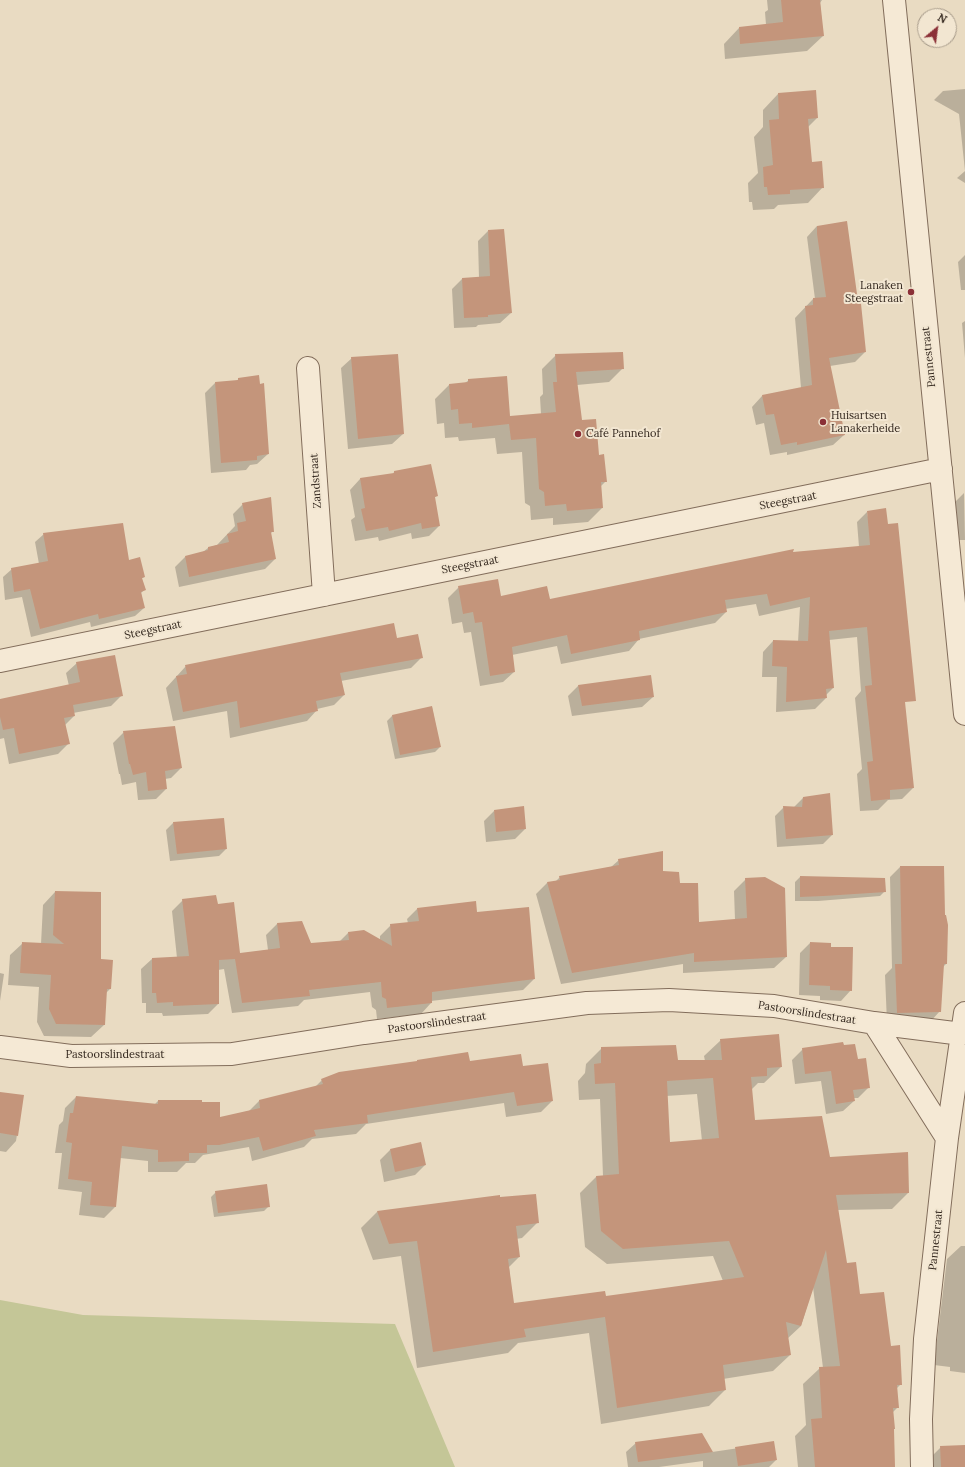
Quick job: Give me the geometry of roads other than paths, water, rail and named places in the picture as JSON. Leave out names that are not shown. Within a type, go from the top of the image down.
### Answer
[{"type":"street","name":"Pannestraat","points":[[894,0],[965,714]]},
{"type":"street","name":"Zandstraat","points":[[308,368],[324,595]]},
{"type":"street","name":"Steegstraat","points":[[0,661],[940,470]]},
{"type":"street","name":"Pastoorslindestraat","points":[[0,1047],[71,1056],[232,1054],[364,1032],[587,1002],[669,1000],[774,1006],[874,1023],[964,1024]]},
{"type":"street","points":[[874,1023],[947,1138]]},
{"type":"street","name":"Pannestraat","points":[[922,1467],[921,1419],[925,1339],[947,1138],[964,1024]]},
{"type":"place","name":"Lanaken Steegstraat","points":[[911,292]]},
{"type":"place","name":"Huisartsen Lanakerheide","points":[[823,422]]},
{"type":"place","name":"Café Pannehof","points":[[578,434]]}]
